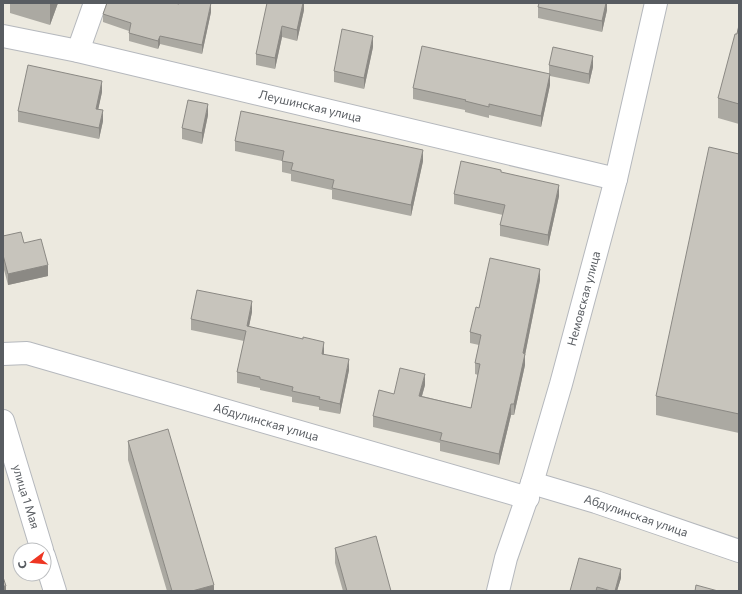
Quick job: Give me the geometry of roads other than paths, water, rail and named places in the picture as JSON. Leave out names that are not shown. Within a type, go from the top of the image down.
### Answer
[{"type":"street","points":[[78,51],[95,3]]},
{"type":"street","name":"Немовская улица","points":[[498,591],[506,558],[530,490],[561,384],[616,179],[656,3]]},
{"type":"street","name":"Леушинская улица","points":[[3,36],[78,51],[616,179]]},
{"type":"street","name":"Абдулинская улица","points":[[3,354],[27,353],[530,490],[596,502],[739,551]]},
{"type":"street","name":"улица 1 Мая","points":[[3,421],[40,542]]},
{"type":"street","points":[[52,581],[55,591]]}]
